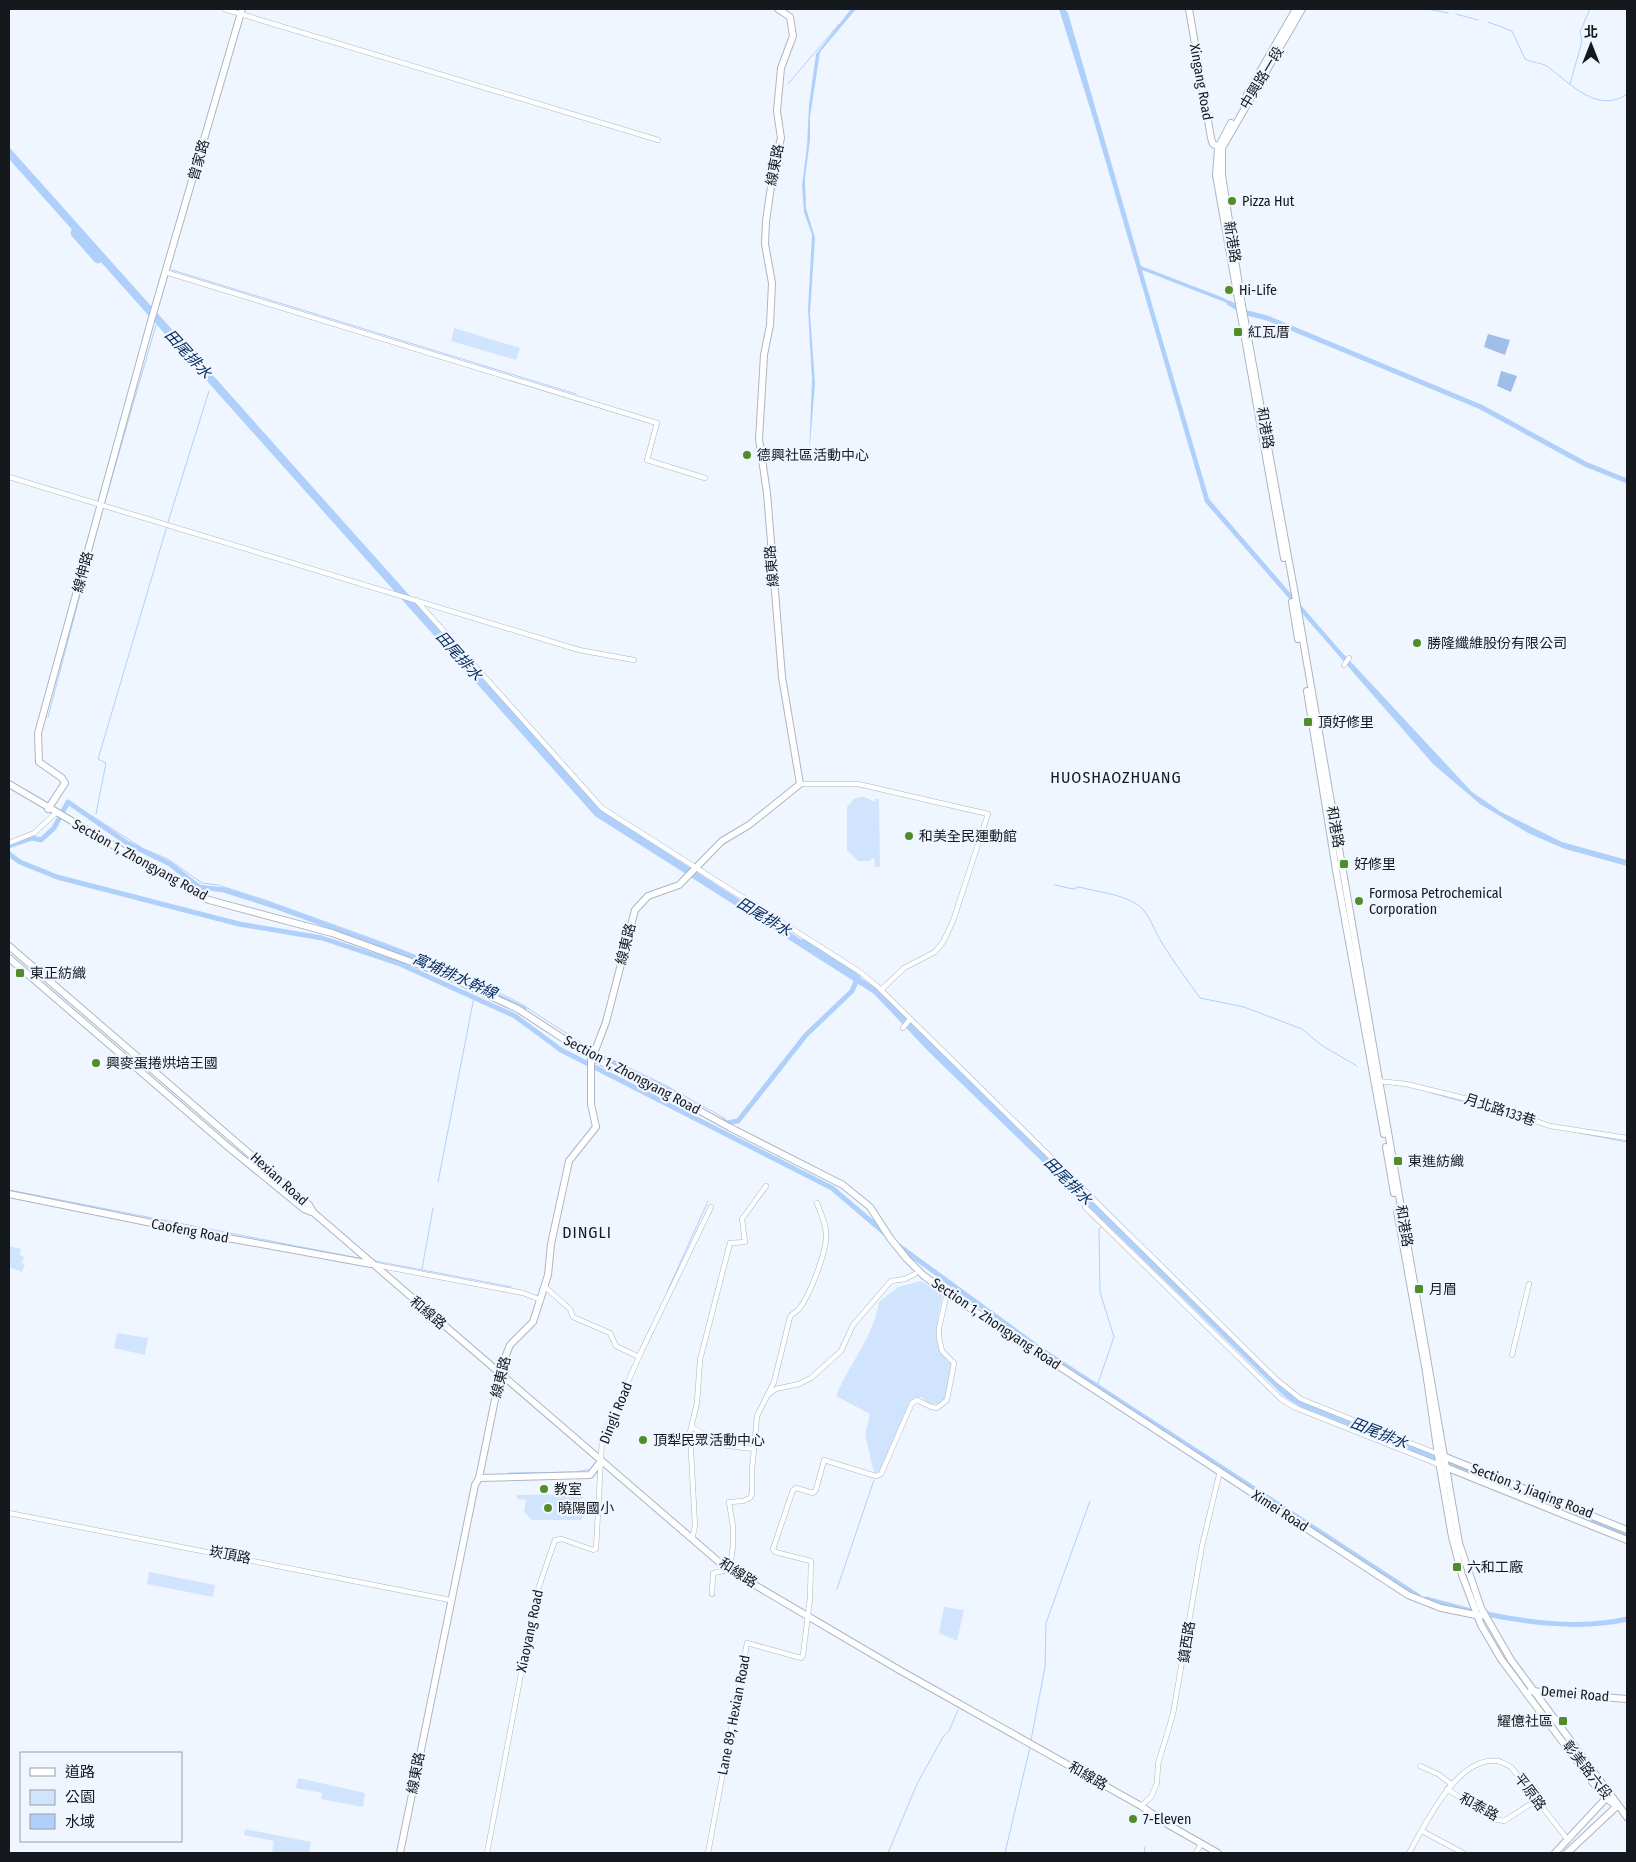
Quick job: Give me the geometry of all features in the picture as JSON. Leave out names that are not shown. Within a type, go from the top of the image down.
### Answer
[{"type":"street","points":[[224,9],[242,11],[658,140]]},
{"type":"street","name":"線東路","points":[[400,1853],[450,1600],[479,1478],[500,1374],[510,1345],[533,1322],[548,1275],[551,1244],[570,1161],[596,1127],[591,1104],[593,1057],[626,952],[635,910],[648,896],[679,885],[722,841],[749,825],[800,784],[782,677],[767,493],[759,439],[764,355],[770,326],[772,283],[765,244],[774,166],[781,138],[777,110],[781,68],[790,45],[793,30],[790,17],[778,9]]},
{"type":"street","name":"Xingang Road","points":[[1189,9],[1209,129],[1213,144],[1220,148]]},
{"type":"street","name":"中興路一段","points":[[1220,148],[1296,9]]},
{"type":"street","name":"中興路一段","points":[[1220,148],[1302,9]]},
{"type":"street","name":"曾家路","points":[[150,321],[242,11]]},
{"type":"street","name":"新港路","points":[[1220,148],[1222,175],[1242,316]]},
{"type":"street","points":[[165,272],[658,423],[647,460],[705,478]]},
{"type":"street","name":"和港路","points":[[1242,316],[1294,599],[1442,1460],[1459,1543],[1481,1613]]},
{"type":"street","name":"線伸路","points":[[48,808],[65,783],[62,778],[39,762],[38,733],[102,504],[150,321]]},
{"type":"street","points":[[9,477],[579,650],[634,660]]},
{"type":"street","points":[[416,600],[602,808],[860,972],[881,990],[1277,1380],[1301,1400],[1442,1460]]},
{"type":"street","points":[[1344,666],[1350,658]]},
{"type":"street","points":[[800,784],[858,784],[988,814],[953,921],[943,942],[935,952],[900,972],[881,990]]},
{"type":"street","name":"Section 1, Zhongyang Road","points":[[9,787],[208,900],[332,933],[439,972],[518,1009],[593,1057],[673,1096],[729,1127],[834,1180],[870,1207],[890,1238],[923,1275],[947,1294],[1085,1384]]},
{"type":"street","points":[[9,843],[29,836],[44,826],[56,813]]},
{"type":"street","name":"Hexian Road","points":[[9,946],[227,1146],[304,1209],[314,1213]]},
{"type":"street","name":"Hexian Road","points":[[9,958],[229,1134],[309,1205],[314,1213]]},
{"type":"street","points":[[904,1028],[910,1019]]},
{"type":"street","name":"月北路133巷","points":[[1377,1081],[1406,1084],[1484,1104],[1550,1126],[1627,1138]]},
{"type":"street","points":[[692,1538],[695,1526],[692,1427],[697,1403],[700,1360],[731,1242],[745,1242],[742,1219],[766,1186]]},
{"type":"street","name":"Caofeng Road","points":[[9,1194],[210,1235],[372,1265]]},
{"type":"street","points":[[712,1594],[713,1574],[726,1568],[731,1560],[733,1527],[729,1502],[743,1501],[750,1498],[752,1494],[757,1416],[774,1382],[790,1317],[798,1310],[807,1295],[822,1258],[826,1226],[817,1204]]},
{"type":"street","name":"Dingli Road","points":[[479,1478],[590,1475],[601,1461],[602,1440],[639,1357],[711,1206]]},
{"type":"street","points":[[1085,1207],[1281,1399],[1296,1408],[1442,1460]]},
{"type":"street","name":"和線路","points":[[314,1213],[372,1265],[726,1568],[1140,1806],[1218,1853]]},
{"type":"street","points":[[372,1265],[523,1293],[541,1300]]},
{"type":"street","points":[[768,1394],[776,1389],[800,1384],[811,1378],[841,1350],[853,1325],[891,1281],[906,1279],[915,1274]]},
{"type":"street","points":[[1512,1355],[1529,1284]]},
{"type":"street","points":[[545,1287],[570,1309],[573,1317],[610,1333],[616,1346],[639,1357]]},
{"type":"street","points":[[807,1616],[810,1598],[811,1561],[774,1552],[773,1549],[793,1490],[796,1488],[812,1493],[816,1490],[824,1460],[876,1476],[881,1474],[912,1403],[917,1400],[937,1408],[947,1400],[954,1363],[942,1351],[939,1328],[947,1294]]},
{"type":"street","name":"Ximei Road","points":[[1085,1384],[1408,1594],[1441,1608],[1481,1613]]},
{"type":"street","points":[[1296,1408],[1301,1400]]},
{"type":"street","points":[[692,1427],[722,1445],[754,1449]]},
{"type":"street","name":"Section 3, Jiaqing Road","points":[[1442,1460],[1627,1530]]},
{"type":"street","name":"Section 3, Jiaqing Road","points":[[1442,1460],[1627,1540]]},
{"type":"street","name":"Xiaoyang Road","points":[[487,1853],[536,1595],[555,1540],[562,1539],[596,1549],[601,1461]]},
{"type":"street","name":"鎮西路","points":[[1140,1806],[1151,1797],[1157,1783],[1158,1764],[1173,1714],[1202,1546],[1220,1471]]},
{"type":"street","name":"崁頂路","points":[[9,1513],[450,1600]]},
{"type":"street","name":"彰美路六段","points":[[1481,1613],[1533,1691],[1608,1796]]},
{"type":"street","name":"彰美路六段","points":[[1481,1613],[1501,1659],[1524,1691],[1627,1817]]},
{"type":"street","name":"Lane 89, Hexian Road","points":[[708,1853],[748,1643],[801,1658],[807,1616]]},
{"type":"street","points":[[1501,1659],[1508,1654]]},
{"type":"street","name":"Demei Road","points":[[1524,1691],[1627,1699]]},
{"type":"street","name":"平原路","points":[[1409,1853],[1447,1789],[1468,1769],[1483,1762],[1497,1761],[1511,1767],[1568,1840]]},
{"type":"street","points":[[1420,1766],[1438,1774],[1452,1784]]},
{"type":"street","name":"和泰路","points":[[1447,1789],[1494,1819],[1504,1821],[1536,1801]]},
{"type":"street","points":[[1555,1853],[1608,1796]]},
{"type":"street","points":[[1567,1853],[1617,1806]]},
{"type":"street","points":[[1422,1831],[1463,1853]]},
{"type":"street","points":[[1196,1853],[1201,1844]]},
{"type":"green space","points":[[454,328],[520,348],[516,360],[451,341]]},
{"type":"green space","points":[[865,797],[875,802],[875,799],[879,799],[880,867],[875,867],[874,858],[869,861],[858,861],[847,850],[847,807],[854,799]]},
{"type":"green space","points":[[9,1246],[21,1249],[20,1255],[24,1257],[22,1263],[25,1264],[22,1272],[9,1267]]},
{"type":"green space","points":[[921,1281],[943,1294],[937,1322],[937,1341],[945,1357],[952,1364],[946,1397],[940,1405],[928,1403],[922,1397],[913,1399],[880,1471],[874,1473],[865,1435],[870,1414],[836,1396],[872,1327],[879,1302],[898,1287]]},
{"type":"green space","points":[[117,1333],[148,1338],[145,1355],[114,1348]]},
{"type":"green space","points":[[582,1494],[582,1499],[580,1499],[582,1507],[579,1516],[582,1516],[582,1520],[532,1520],[524,1512],[526,1500],[517,1499],[517,1495]]},
{"type":"green space","points":[[149,1572],[215,1585],[213,1597],[147,1584]]},
{"type":"green space","points":[[944,1607],[964,1610],[957,1641],[939,1633]]},
{"type":"green space","points":[[298,1778],[365,1793],[363,1807],[321,1799],[322,1793],[296,1788]]},
{"type":"green space","points":[[245,1829],[311,1842],[309,1853],[272,1853],[274,1841],[244,1835]]},
{"type":"shaded area","points":[[1488,334],[1510,340],[1505,355],[1484,347]]},
{"type":"shaded area","points":[[1501,371],[1517,376],[1511,392],[1497,386]]},
{"type":"water","points":[[851,9],[856,9],[820,52],[810,117],[810,140],[805,178],[806,208],[815,238],[810,313],[815,384],[809,456],[812,380],[808,309],[812,235],[804,212],[802,186],[807,146],[809,105],[816,54]]},
{"type":"water","points":[[1059,9],[1065,9],[1068,13],[1141,266],[1224,298],[1235,305],[1235,310],[1227,303],[1142,270],[1209,499],[1338,648],[1472,792],[1501,812],[1562,842],[1627,860],[1627,866],[1565,849],[1528,833],[1480,804],[1433,764],[1205,502],[1093,118]]},
{"type":"water","points":[[9,147],[601,810],[875,987],[1278,1384],[1296,1399],[1428,1452],[1429,1458],[1301,1407],[1286,1398],[929,1052],[874,994],[595,816],[9,159]]},
{"type":"waterway","points":[[1427,9],[1448,13]]},
{"type":"waterway","points":[[1570,84],[1582,41],[1580,32],[1590,9]]},
{"type":"waterway","points":[[1456,14],[1478,20]]},
{"type":"waterway","points":[[1488,22],[1512,31],[1525,59],[1545,65],[1585,94],[1595,99],[1606,101],[1616,100],[1627,94]]},
{"type":"waterway","points":[[788,84],[839,24]]},
{"type":"waterway","name":"田尾排水","points":[[75,233],[98,259]]},
{"type":"waterway","points":[[172,270],[576,394]]},
{"type":"waterway","points":[[1229,303],[1247,313],[1267,318],[1481,407],[1585,464],[1627,481]]},
{"type":"waterway","points":[[110,484],[156,325]]},
{"type":"waterway","points":[[168,522],[209,391]]},
{"type":"waterway","points":[[104,503],[109,488]]},
{"type":"waterway","points":[[48,717],[103,507]]},
{"type":"waterway","points":[[96,814],[106,763],[98,759],[167,526]]},
{"type":"waterway","name":"寓埔排水幹線","points":[[9,846],[32,838],[41,840],[54,828],[68,802],[127,843],[170,864],[199,887],[224,890],[274,906],[414,957],[442,970]]},
{"type":"waterway","name":"寓埔排水幹線","points":[[92,816],[144,849],[168,859],[202,883],[218,885],[265,900],[384,943],[467,976],[523,1005],[592,1050]]},
{"type":"waterway","points":[[9,854],[20,862],[57,877],[239,924],[322,938],[400,964],[515,1016],[561,1050],[832,1188],[887,1235]]},
{"type":"waterway","points":[[1055,885],[1073,889],[1079,887],[1132,901],[1145,912],[1162,943],[1200,998],[1244,1007],[1302,1029],[1321,1045],[1357,1066]]},
{"type":"waterway","name":"田尾排水","points":[[806,942],[853,973]]},
{"type":"waterway","name":"寓埔排水幹線","points":[[723,1121],[726,1123],[738,1121],[806,1035],[852,991],[858,977]]},
{"type":"waterway","name":"寓埔排水幹線","points":[[468,982],[524,1009]]},
{"type":"waterway","points":[[438,1182],[474,997]]},
{"type":"waterway","name":"寓埔排水幹線","points":[[583,1048],[674,1093]]},
{"type":"waterway","name":"寓埔排水幹線","points":[[596,1052],[665,1085],[726,1119]]},
{"type":"waterway","points":[[1428,1092],[1522,1118]]},
{"type":"waterway","points":[[1579,1133],[1627,1142]]},
{"type":"waterway","points":[[9,1190],[363,1259]]},
{"type":"waterway","points":[[667,1292],[708,1201]]},
{"type":"waterway","points":[[422,1269],[433,1208]]},
{"type":"waterway","points":[[1097,1386],[1114,1337],[1100,1292],[1099,1229],[1102,1226]]},
{"type":"waterway","points":[[899,1246],[1040,1349],[1418,1596]]},
{"type":"waterway","points":[[375,1261],[512,1287]]},
{"type":"waterway","name":"田尾排水","points":[[1284,1388],[1298,1400],[1308,1405]]},
{"type":"waterway","name":"田尾排水","points":[[1419,1451],[1627,1535]]},
{"type":"waterway","points":[[509,1473],[576,1472],[591,1469]]},
{"type":"waterway","points":[[837,1589],[874,1480]]},
{"type":"waterway","points":[[1031,1740],[1045,1667],[1046,1623],[1090,1501]]},
{"type":"waterway","points":[[1426,1599],[1471,1611]]},
{"type":"waterway","points":[[1482,1613],[1517,1620],[1573,1625],[1627,1619]]},
{"type":"waterway","points":[[888,1853],[917,1784],[943,1737],[949,1731],[958,1710]]},
{"type":"waterway","points":[[1005,1853],[1030,1747]]},
{"type":"waterway","points":[[1144,1853],[1145,1847]]},
{"type":"place","name":"Pizza Hut","points":[[1232,201]]},
{"type":"place","name":"Hi-Life","points":[[1229,290]]},
{"type":"place","name":"紅瓦厝","points":[[1238,332]]},
{"type":"place","name":"德興社區活動中心","points":[[747,455]]},
{"type":"place","name":"勝隆纖維股份有限公司","points":[[1417,643]]},
{"type":"place","name":"頂好修里","points":[[1308,722]]},
{"type":"place","name":"和美全民運動館","points":[[909,836]]},
{"type":"place","name":"好修里","points":[[1344,864]]},
{"type":"place","name":"Formosa Petrochemical Corporation","points":[[1359,901]]},
{"type":"place","name":"東正紡織","points":[[20,973]]},
{"type":"place","name":"興麥蛋捲烘培王國","points":[[96,1063]]},
{"type":"place","name":"東進紡織","points":[[1398,1161]]},
{"type":"place","name":"月眉","points":[[1419,1289]]},
{"type":"place","name":"頂犁民眾活動中心","points":[[643,1440]]},
{"type":"place","name":"教室","points":[[544,1489]]},
{"type":"place","name":"曉陽國小","points":[[548,1508]]},
{"type":"place","name":"六和工廠","points":[[1457,1567]]},
{"type":"place","name":"耀億社區","points":[[1563,1721]]},
{"type":"place","name":"7-Eleven","points":[[1133,1819]]},
{"type":"district","name":"HUOSHAOZHUANG","points":[[1116,777]]},
{"type":"district","name":"DINGLI","points":[[587,1232]]}]
